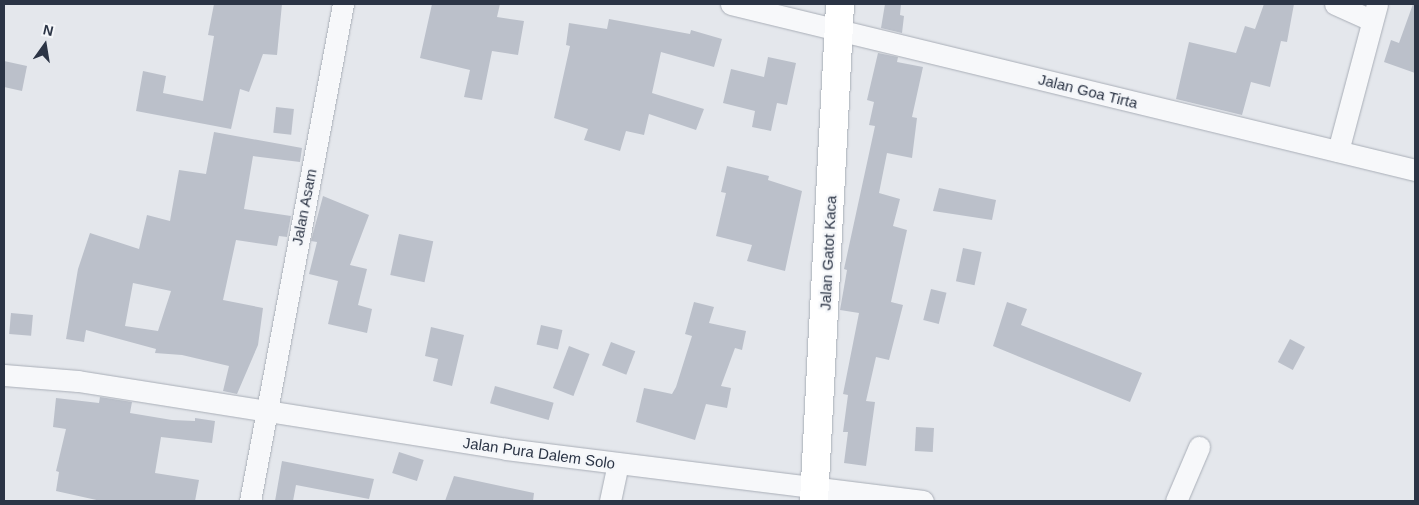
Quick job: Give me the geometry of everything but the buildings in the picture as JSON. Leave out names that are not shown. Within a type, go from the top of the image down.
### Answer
[{"type":"main road","name":"Jalan Gatot Kaca","points":[[814,493],[840,4]]},
{"type":"street","name":"Jalan Asam","points":[[250,501],[265,410],[343,4]]},
{"type":"street","name":"Jalan Goa Tirta","points":[[731,4],[1415,170]]},
{"type":"street","points":[[1335,4],[1374,12],[1338,151]]},
{"type":"street","name":"Jalan Pura Dalem Solo","points":[[4,375],[78,381],[814,493],[923,501]]},
{"type":"street","points":[[1176,501],[1199,447]]},
{"type":"street","points":[[610,501],[618,464]]}]
